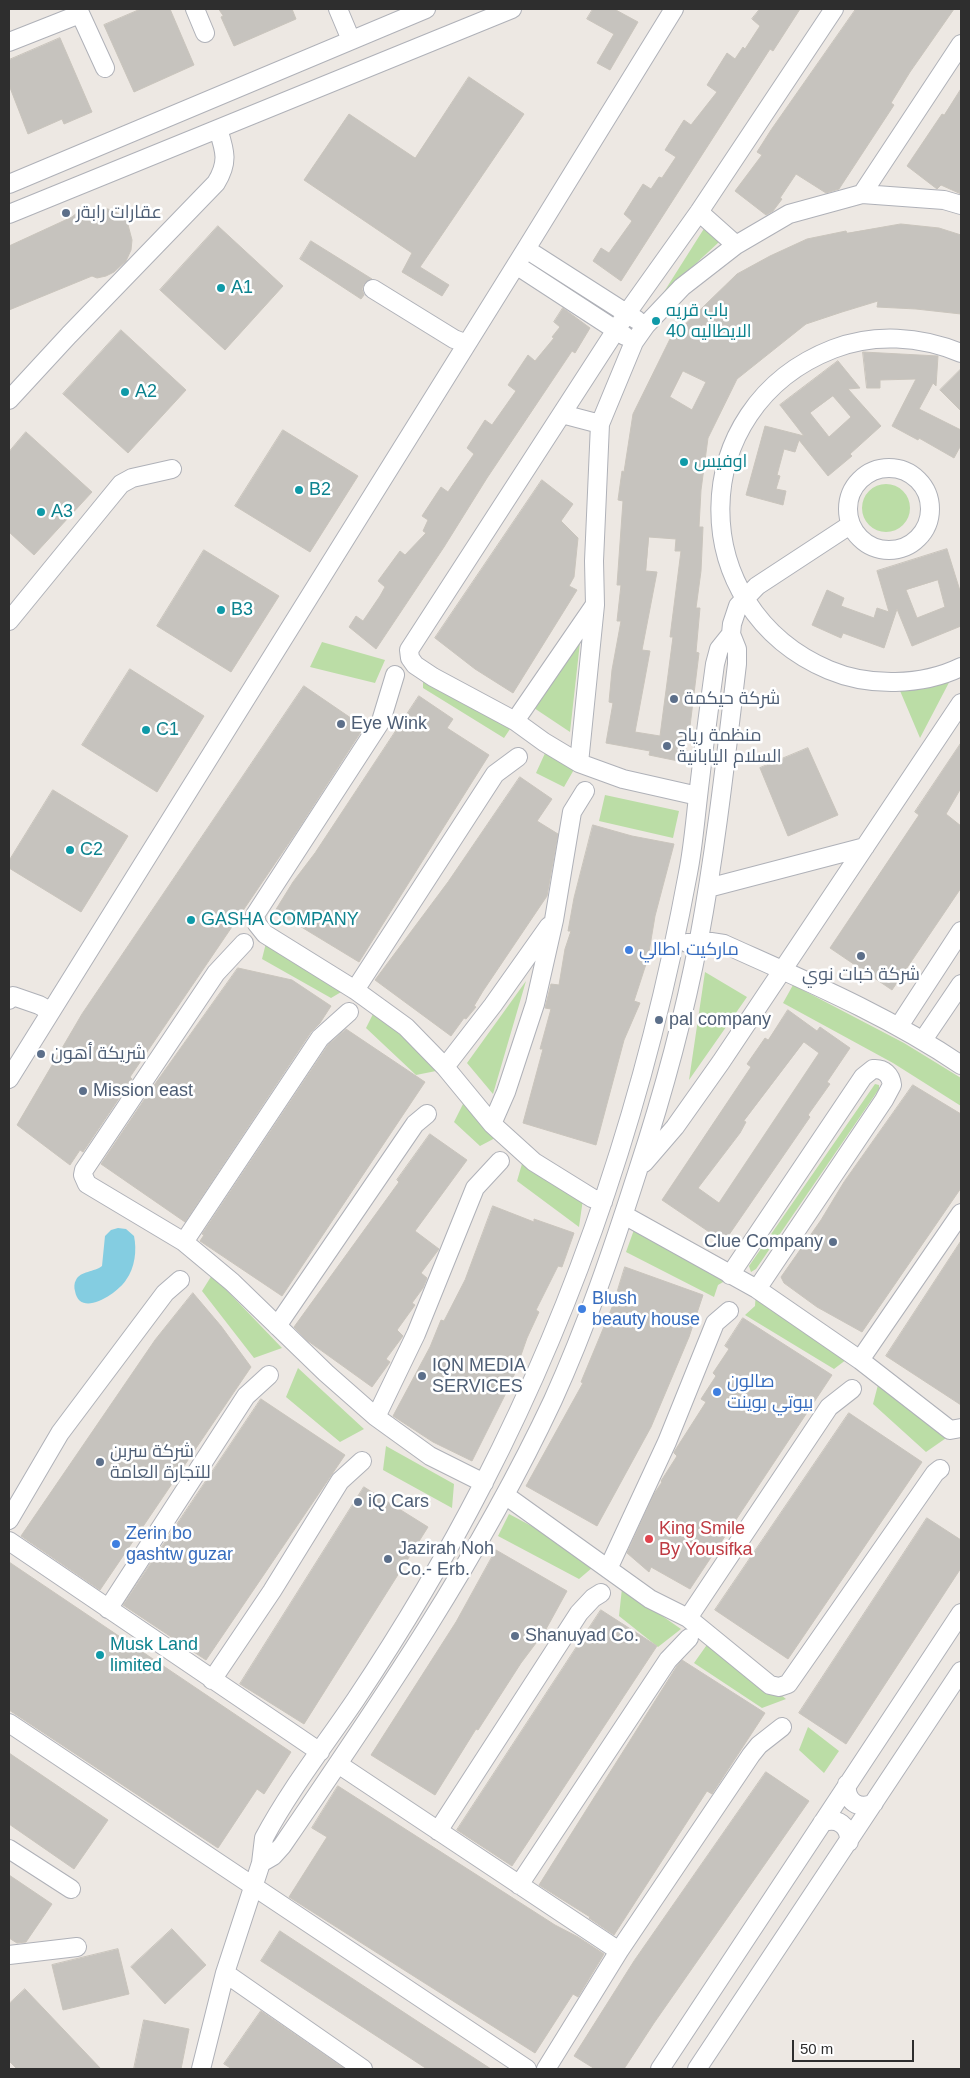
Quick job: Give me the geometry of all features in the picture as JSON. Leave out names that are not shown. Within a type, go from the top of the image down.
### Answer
[{"type":"street","points":[[195,9],[205,33]]},
{"type":"street","points":[[338,9],[351,40]]},
{"type":"street","points":[[9,184],[426,9]]},
{"type":"street","points":[[9,1079],[674,9]]},
{"type":"street","points":[[698,796],[623,779],[579,763],[544,742],[515,721],[433,677],[415,665],[410,658],[409,650],[627,313],[699,212],[834,9]]},
{"type":"street","points":[[9,214],[505,10]]},
{"type":"street","points":[[9,42],[79,11],[105,68]]},
{"type":"street","points":[[862,194],[961,44]]},
{"type":"street","points":[[9,400],[216,183],[222,173],[225,157],[218,129]]},
{"type":"street","points":[[579,763],[594,605],[600,424],[634,342],[646,325],[682,287],[736,246],[789,214],[862,194],[944,200],[961,205]]},
{"type":"street","points":[[699,212],[736,246]]},
{"type":"street","points":[[526,249],[646,325]]},
{"type":"street","points":[[516,265],[634,342]]},
{"type":"street","points":[[373,289],[454,339],[467,344]]},
{"type":"street","points":[[961,353],[920,340],[895,338],[868,340],[843,345],[819,355],[796,368],[776,384],[758,403],[743,424],[732,448],[724,473],[720,499],[720,525],[724,550],[732,575],[744,599],[763,624],[792,651],[813,664],[835,673],[866,680],[907,682],[930,678],[961,667]]},
{"type":"street","points":[[562,414],[600,424]]},
{"type":"street","points":[[890,468],[903,471],[915,478],[924,488],[929,500],[929,514],[926,527],[918,538],[907,546],[894,550],[880,550],[868,545],[857,536],[850,525],[847,512],[849,498],[855,486],[864,476],[876,470],[890,468]]},
{"type":"street","points":[[9,620],[121,484],[132,478],[172,469]]},
{"type":"street","points":[[261,1862],[273,1856],[282,1846],[432,1620],[505,1495],[553,1399],[587,1322],[658,1110],[680,1026],[698,943],[716,835],[737,664],[736,649],[731,634],[734,615],[744,599],[757,586],[850,525]]},
{"type":"street","points":[[515,721],[594,605]]},
{"type":"street","points":[[201,2069],[225,1973],[261,1862],[264,1838],[272,1822],[320,1752],[412,1609],[484,1483],[529,1389],[567,1299],[603,1202],[639,1090],[662,1002],[689,869],[715,664],[719,649],[731,634]]},
{"type":"street","points":[[395,675],[381,720],[255,915],[256,924],[265,934],[355,990],[406,1027],[445,1066],[492,1124],[534,1162],[592,1198],[603,1202]]},
{"type":"street","points":[[638,1171],[675,1127],[721,1062],[960,709]]},
{"type":"street","points":[[355,990],[495,774],[518,757]]},
{"type":"street","points":[[492,1124],[506,1092],[535,1004],[554,920],[572,812],[585,791]]},
{"type":"street","points":[[708,888],[865,847]]},
{"type":"street","points":[[445,1066],[554,920]]},
{"type":"street","points":[[899,1026],[961,932]]},
{"type":"street","points":[[674,943],[711,942],[724,944],[843,997],[899,1026],[961,1065]]},
{"type":"street","points":[[244,943],[216,974],[84,1170],[83,1175],[88,1184],[184,1242],[232,1282],[376,1417],[430,1456],[484,1483]]},
{"type":"street","points":[[923,1040],[961,984]]},
{"type":"street","points":[[10,994],[50,1011]]},
{"type":"street","points":[[184,1242],[320,1038],[350,1012]]},
{"type":"street","points":[[730,1275],[863,1077],[873,1069],[883,1071],[889,1075],[892,1081],[889,1092],[757,1289]]},
{"type":"street","points":[[277,1326],[414,1124],[427,1114]]},
{"type":"street","points":[[376,1417],[416,1334],[475,1188],[500,1161]]},
{"type":"street","points":[[860,1360],[961,1213]]},
{"type":"street","points":[[624,1215],[757,1289],[860,1360],[950,1430],[961,1428]]},
{"type":"street","points":[[9,1520],[60,1433],[165,1293],[180,1280]]},
{"type":"street","points":[[608,1569],[667,1442],[715,1323],[729,1311]]},
{"type":"street","points":[[108,1609],[246,1396],[269,1375]]},
{"type":"street","points":[[529,1389],[553,1399]]},
{"type":"street","points":[[688,1618],[829,1407],[852,1389]]},
{"type":"street","points":[[212,1680],[272,1592],[340,1481],[362,1461]]},
{"type":"street","points":[[505,1495],[650,1599],[688,1618],[770,1685],[779,1687],[788,1684],[935,1473],[940,1470]]},
{"type":"street","points":[[9,1541],[320,1752]]},
{"type":"street","points":[[438,1831],[579,1613],[593,1598],[602,1594]]},
{"type":"street","points":[[412,1609],[432,1620]]},
{"type":"street","points":[[660,2069],[961,1613]]},
{"type":"street","points":[[519,1885],[668,1660],[690,1638]]},
{"type":"street","points":[[698,2069],[961,1672]]},
{"type":"street","points":[[9,1722],[527,2069]]},
{"type":"street","points":[[546,2069],[619,1951],[750,1755],[759,1745],[782,1727]]},
{"type":"street","points":[[338,1764],[619,1951]]},
{"type":"street","points":[[847,1784],[847,1794],[852,1802],[860,1806],[874,1803]]},
{"type":"street","points":[[822,1823],[834,1821],[842,1824],[847,1830],[849,1842]]},
{"type":"street","points":[[9,1849],[70,1889]]},
{"type":"street","points":[[9,1955],[77,1948]]},
{"type":"street","points":[[225,1973],[363,2069]]},
{"type":"green space","points":[[705,227],[719,242],[662,295]]},
{"type":"green space","points":[[881,484],[891,484],[903,491],[910,503],[910,513],[903,525],[891,532],[881,532],[873,528],[866,521],[862,513],[862,503],[866,495],[873,488]]},
{"type":"green space","points":[[322,642],[385,660],[375,683],[310,667]]},
{"type":"green space","points":[[580,642],[570,732],[534,708]]},
{"type":"green space","points":[[955,671],[920,738],[898,686]]},
{"type":"green space","points":[[423,673],[514,723],[504,738],[423,688]]},
{"type":"green space","points":[[546,751],[576,766],[564,787],[536,773]]},
{"type":"green space","points":[[605,795],[679,811],[673,838],[599,821]]},
{"type":"green space","points":[[267,939],[353,985],[331,998],[262,959]]},
{"type":"green space","points":[[705,972],[747,997],[689,1080]]},
{"type":"green space","points":[[526,981],[493,1094],[467,1063]]},
{"type":"green space","points":[[793,985],[904,1043],[961,1078],[961,1106],[893,1063],[783,1003]]},
{"type":"green space","points":[[377,1006],[441,1070],[416,1075],[366,1028]]},
{"type":"green space","points":[[875,1084],[879,1085],[879,1089],[756,1269],[751,1272],[749,1266]]},
{"type":"green space","points":[[465,1100],[499,1136],[480,1146],[454,1122]]},
{"type":"green space","points":[[524,1157],[583,1199],[579,1227],[517,1181]]},
{"type":"green space","points":[[635,1227],[730,1278],[718,1285],[714,1297],[626,1252]]},
{"type":"green space","points":[[212,1275],[282,1348],[254,1358],[202,1291]]},
{"type":"green space","points":[[756,1292],[851,1356],[834,1369],[745,1315],[755,1306]]},
{"type":"green space","points":[[298,1368],[364,1429],[340,1442],[286,1397]]},
{"type":"green space","points":[[879,1381],[949,1436],[926,1452],[873,1404]]},
{"type":"green space","points":[[386,1446],[454,1484],[452,1508],[383,1470]]},
{"type":"green space","points":[[509,1514],[599,1562],[579,1579],[498,1536]]},
{"type":"green space","points":[[622,1588],[681,1629],[658,1647],[619,1616]]},
{"type":"green space","points":[[711,1639],[786,1699],[762,1708],[694,1663]]},
{"type":"green space","points":[[808,1727],[839,1751],[824,1773],[799,1750]]},
{"type":"water","points":[[118,1228],[126,1229],[134,1236],[135,1253],[129,1275],[122,1285],[108,1297],[91,1303],[84,1303],[78,1299],[74,1286],[75,1281],[84,1273],[102,1266],[105,1236],[111,1230]]},
{"type":"building","points":[[141,9],[170,9],[194,65],[134,92],[104,25]]},
{"type":"building","points":[[219,9],[292,9],[296,19],[234,46]]},
{"type":"building","points":[[593,9],[614,9],[638,22],[610,70],[597,63],[614,34],[587,19]]},
{"type":"building","points":[[760,9],[800,9],[773,51],[770,49],[621,281],[593,261],[601,248],[609,253],[632,221],[624,214],[643,184],[651,189],[659,177],[662,178],[676,157],[665,150],[684,120],[691,125],[717,92],[707,85],[727,53],[735,59],[743,47],[745,49],[760,26],[752,19]]},
{"type":"building","points":[[856,9],[954,9],[910,72],[891,103],[894,105],[839,189],[826,193],[796,174],[780,198],[782,199],[773,211],[766,215],[735,191],[762,155],[757,152],[771,130]]},
{"type":"building","points":[[60,38],[92,112],[64,124],[62,119],[28,134],[9,85],[9,60]]},
{"type":"building","points":[[469,77],[524,114],[420,267],[449,285],[442,296],[402,272],[412,253],[304,180],[349,114],[415,158]]},
{"type":"building","points":[[961,89],[961,194],[941,185],[937,189],[907,166]]},
{"type":"building","points":[[97,206],[115,211],[127,221],[132,240],[131,250],[126,261],[114,272],[106,276],[97,278],[92,276],[9,310],[9,246],[72,217],[78,212]]},
{"type":"building","points":[[901,224],[939,228],[961,235],[961,314],[877,307],[878,301],[806,324],[737,379],[708,438],[701,490],[699,527],[703,527],[701,571],[696,608],[700,608],[696,652],[699,653],[690,726],[683,762],[649,755],[650,751],[606,743],[613,703],[609,702],[612,670],[621,621],[617,621],[621,585],[617,585],[623,501],[618,500],[633,414],[670,339],[737,274],[807,239],[846,231],[847,233]],"holes":[[[683,371],[706,382],[692,410],[670,397]],[[649,537],[676,539],[675,551],[681,551],[670,637],[673,637],[660,736],[635,732],[650,651],[642,650],[657,572],[646,571]]]},
{"type":"building","name":"A1","points":[[218,226],[283,286],[225,350],[160,290]]},
{"type":"building","points":[[311,241],[372,279],[364,284],[362,289],[364,295],[361,299],[300,259]]},
{"type":"building","points":[[563,308],[590,328],[575,353],[572,351],[487,478],[444,547],[376,649],[349,627],[356,616],[363,621],[380,596],[385,587],[378,581],[400,551],[405,555],[426,533],[423,531],[428,520],[422,516],[441,487],[448,492],[474,454],[467,448],[485,420],[492,425],[516,391],[508,385],[528,355],[535,361],[554,338],[552,337],[560,327],[554,322]]},
{"type":"building","name":"A2","points":[[121,330],[186,390],[128,453],[63,394]]},
{"type":"building","points":[[863,352],[938,356],[936,386],[933,383],[919,409],[961,430],[961,445],[954,458],[919,438],[918,440],[892,426],[916,379],[880,380],[880,388],[867,388]]},
{"type":"building","points":[[838,361],[860,388],[848,389],[881,426],[850,454],[852,456],[828,476],[799,440],[795,452],[784,449],[777,475],[780,476],[776,489],[786,491],[783,505],[746,495],[765,426],[804,436],[780,405]],"holes":[[[833,396],[851,417],[829,437],[810,413]]]},
{"type":"building","points":[[961,369],[961,411],[940,390]]},
{"type":"building","name":"B2","points":[[283,430],[358,476],[310,552],[235,506]]},
{"type":"building","name":"A3","points":[[26,432],[92,492],[34,555],[9,532],[9,452]]},
{"type":"building","points":[[542,480],[573,504],[561,521],[578,538],[574,577],[569,586],[577,590],[513,693],[475,669],[435,638]]},
{"type":"building","points":[[947,549],[961,594],[961,626],[912,646],[897,609],[884,648],[843,633],[841,638],[812,625],[827,590],[844,598],[841,606],[874,618],[877,608],[889,612],[877,571]],"holes":[[[938,580],[945,607],[917,618],[906,590]]]},
{"type":"building","name":"B3","points":[[204,550],[279,596],[231,672],[157,626]]},
{"type":"building","name":"C1","points":[[130,669],[204,716],[157,792],[82,745]]},
{"type":"building","points":[[304,686],[364,727],[297,831],[130,1077],[132,1079],[83,1152],[80,1150],[70,1165],[17,1125],[82,1014]]},
{"type":"building","points":[[419,696],[453,719],[447,728],[489,755],[359,962],[275,911]]},
{"type":"building","points":[[961,743],[961,788],[946,814],[961,826],[961,888],[892,990],[830,948],[919,815],[915,812]]},
{"type":"building","points":[[808,748],[838,815],[788,836],[760,768]]},
{"type":"building","points":[[520,777],[552,799],[537,821],[558,834],[547,896],[483,991],[474,1006],[476,1007],[466,1019],[464,1018],[451,1036],[375,980],[448,882]]},
{"type":"building","name":"C2","points":[[53,790],[128,836],[81,912],[9,868],[9,861]]},
{"type":"building","points":[[593,825],[632,836],[674,844],[655,916],[648,958],[634,1001],[640,1003],[624,1040],[596,1145],[523,1123],[543,1049],[540,1049],[551,1009],[545,1008],[551,984],[559,985],[565,949],[571,931],[568,931],[574,898]]},
{"type":"building","points":[[238,968],[292,980],[331,1006],[320,1023],[311,1032],[185,1222],[101,1164],[150,1091]]},
{"type":"building","points":[[788,1010],[817,1031],[820,1027],[850,1048],[827,1082],[830,1084],[808,1115],[810,1117],[724,1242],[662,1200],[751,1067],[747,1064],[765,1038],[768,1040]],"holes":[[[804,1042],[819,1053],[719,1203],[698,1188],[740,1133],[746,1122],[744,1121]]]},
{"type":"building","points":[[346,1029],[425,1082],[282,1296],[200,1241],[204,1235],[202,1234],[328,1045]]},
{"type":"building","points":[[913,1085],[961,1114],[961,1188],[862,1332],[817,1307],[784,1283],[781,1277],[821,1220],[844,1182]]},
{"type":"building","points":[[430,1134],[467,1160],[415,1231],[439,1249],[421,1273],[427,1278],[423,1288],[412,1303],[415,1305],[397,1330],[403,1336],[386,1359],[390,1362],[372,1387],[308,1341],[294,1327],[399,1182],[397,1180]]},
{"type":"building","points":[[493,1206],[534,1222],[534,1219],[574,1233],[562,1267],[558,1266],[536,1310],[539,1312],[527,1338],[512,1381],[472,1461],[433,1442],[393,1416],[430,1347],[441,1320],[444,1321],[465,1280]]},
{"type":"building","points":[[961,1241],[961,1405],[886,1356]]},
{"type":"building","points":[[625,1267],[703,1295],[689,1337],[651,1427],[597,1526],[526,1486],[583,1383],[581,1382],[613,1305]]},
{"type":"building","points":[[193,1293],[221,1326],[251,1367],[100,1590],[21,1536],[155,1340]]},
{"type":"building","points":[[743,1318],[832,1375],[690,1589],[651,1567],[649,1572],[627,1553],[654,1494],[677,1456],[674,1452],[706,1402],[701,1399],[716,1376],[713,1373],[729,1349],[725,1346]]},
{"type":"building","points":[[261,1399],[345,1455],[206,1660],[123,1605]]},
{"type":"building","points":[[849,1413],[922,1462],[788,1659],[715,1610]]},
{"type":"building","points":[[364,1487],[428,1527],[304,1724],[240,1684]]},
{"type":"building","points":[[927,1518],[961,1540],[961,1568],[846,1744],[799,1713]]},
{"type":"building","points":[[496,1550],[567,1591],[545,1631],[521,1663],[478,1730],[476,1729],[435,1795],[371,1755],[456,1622]]},
{"type":"building","points":[[9,1562],[291,1752],[264,1794],[257,1789],[218,1848],[9,1710]]},
{"type":"building","points":[[601,1610],[657,1646],[512,1866],[457,1830]]},
{"type":"building","points":[[682,1660],[765,1713],[712,1794],[707,1791],[614,1935],[590,1917],[539,1885]]},
{"type":"building","points":[[9,1753],[108,1820],[74,1869],[9,1824]]},
{"type":"building","points":[[766,1772],[809,1801],[624,2069],[595,2069],[574,2056],[634,1961]]},
{"type":"building","points":[[338,1786],[555,1925],[604,1954],[578,1997],[573,1994],[535,2053],[289,1897],[327,1837],[312,1828]]},
{"type":"building","points":[[9,1875],[52,1904],[26,1942],[17,1943],[9,1938]]},
{"type":"building","points":[[172,1929],[206,1965],[165,2004],[131,1967]]},
{"type":"building","points":[[280,1931],[491,2069],[427,2069],[261,1961]]},
{"type":"building","points":[[118,1949],[129,1994],[63,2010],[52,1965]]},
{"type":"building","points":[[25,1989],[101,2069],[17,2069],[9,2061],[9,2004]]},
{"type":"building","points":[[261,2011],[345,2069],[232,2069],[224,2064]]},
{"type":"building","points":[[144,2020],[189,2029],[181,2069],[134,2069]]},
{"type":"place","name":"عقارات رابةر","points":[[66,213]]},
{"type":"place","name":"A1","points":[[221,288]]},
{"type":"place","name":"باب قريه الايطاليه 40","points":[[656,321]]},
{"type":"place","name":"A2","points":[[125,392]]},
{"type":"place","name":"اوفيس","points":[[684,462]]},
{"type":"place","name":"B2","points":[[299,490]]},
{"type":"place","name":"A3","points":[[41,512]]},
{"type":"place","name":"B3","points":[[221,610]]},
{"type":"place","name":"شركة حيكمة","points":[[674,699]]},
{"type":"place","name":"Eye Wink","points":[[341,724]]},
{"type":"place","name":"C1","points":[[146,730]]},
{"type":"place","name":"منظمة رياح السلام اليابانية","points":[[667,746]]},
{"type":"place","name":"C2","points":[[70,850]]},
{"type":"place","name":"GASHA COMPANY","points":[[191,920]]},
{"type":"place","name":"ماركيت اطالي","points":[[629,950]]},
{"type":"place","name":"شركة خبات نوي","points":[[861,956]]},
{"type":"place","name":"pal company","points":[[659,1020]]},
{"type":"place","name":"شريكة أهون","points":[[41,1054]]},
{"type":"place","name":"Mission east","points":[[83,1091]]},
{"type":"place","name":"Clue Company","points":[[833,1242]]},
{"type":"place","name":"Blush beauty house","points":[[582,1309]]},
{"type":"place","name":"IQN MEDIA SERVICES","points":[[422,1376]]},
{"type":"place","name":"صالون بيوتي بوينت","points":[[717,1392]]},
{"type":"place","name":"شركة سربن للتجارة العامة","points":[[100,1462]]},
{"type":"place","name":"iQ Cars","points":[[358,1502]]},
{"type":"place","name":"King Smile By Yousifka","points":[[649,1539]]},
{"type":"place","name":"Zerin bo gashtw guzar","points":[[116,1544]]},
{"type":"place","name":"Jazirah Noh Co.- Erb.","points":[[388,1559]]},
{"type":"place","name":"Shanuyad Co.","points":[[515,1636]]},
{"type":"place","name":"Musk Land limited","points":[[100,1655]]}]
